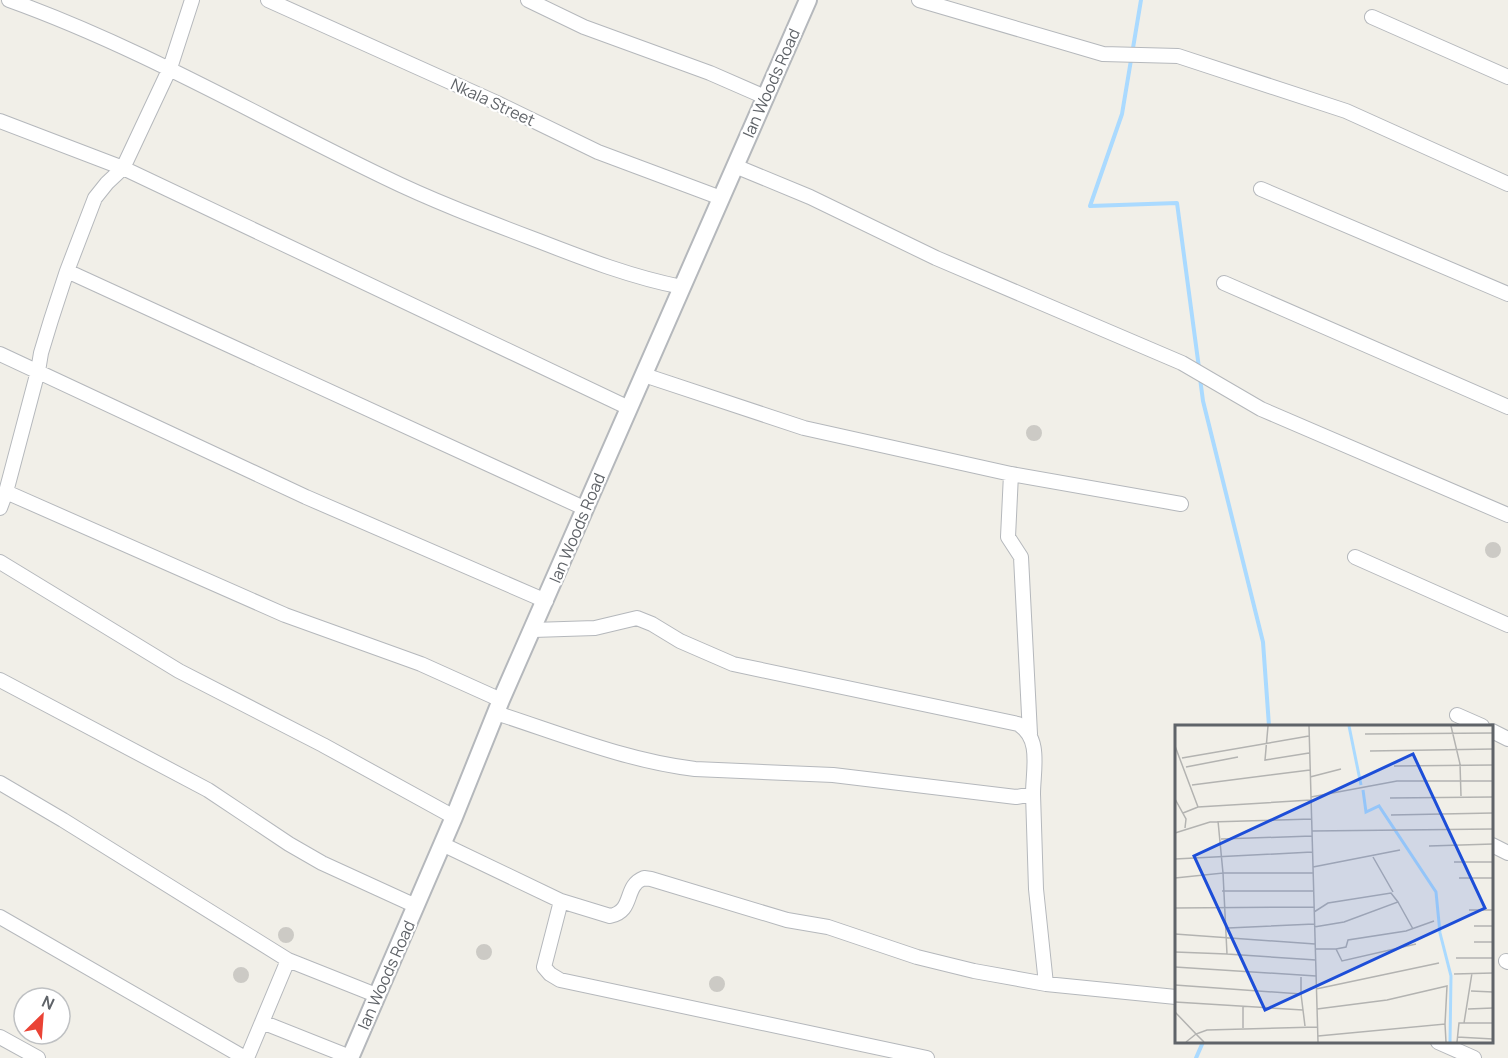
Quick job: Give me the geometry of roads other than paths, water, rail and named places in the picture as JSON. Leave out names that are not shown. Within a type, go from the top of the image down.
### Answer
[{"type":"street","points":[[9,0],[56,17],[170,68],[376,173],[493,225],[623,272],[655,282],[682,287]]},
{"type":"street","points":[[0,507],[6,492],[44,342],[67,271],[95,198],[123,168],[170,68],[192,0]]},
{"type":"street","name":"Nkala Street","points":[[268,0],[497,103],[598,152],[721,198]]},
{"type":"street","points":[[528,0],[584,27],[710,73],[765,97]]},
{"type":"street","name":"Ian Woods Road","points":[[350,1058],[454,817],[498,706],[808,0]]},
{"type":"street","points":[[919,0],[1103,54],[1178,56],[1346,111],[1508,184]]},
{"type":"street","points":[[1372,17],[1508,76]]},
{"type":"street","points":[[0,121],[123,168],[629,408]]},
{"type":"street","points":[[735,166],[810,197],[936,258],[1172,358],[1262,409],[1508,514]]},
{"type":"street","points":[[1261,189],[1508,294]]},
{"type":"street","points":[[67,271],[584,508]]},
{"type":"street","points":[[1224,283],[1508,407]]},
{"type":"street","points":[[0,354],[306,497],[546,601]]},
{"type":"street","points":[[644,375],[804,428],[1011,474],[1181,504]]},
{"type":"street","points":[[1011,474],[1008,537],[1021,557],[1030,734]]},
{"type":"street","points":[[6,492],[254,602],[326,631],[421,664],[498,706],[618,752],[673,766],[833,775],[1009,796],[1033,794]]},
{"type":"street","points":[[1355,557],[1508,625]]},
{"type":"street","points":[[0,562],[179,671],[323,745],[454,817]]},
{"type":"street","points":[[533,630],[596,628],[637,618],[680,641],[733,664],[1018,724],[1030,734],[1034,742],[1033,794],[1037,908],[1046,984]]},
{"type":"street","points":[[0,680],[208,790],[289,844],[322,862],[416,906]]},
{"type":"street","points":[[1457,715],[1480,725]]},
{"type":"street","points":[[1493,732],[1508,739]]},
{"type":"street","points":[[0,783],[288,960],[376,995]]},
{"type":"street","points":[[442,844],[561,901],[610,916],[619,914],[625,909],[634,885],[644,878],[651,879],[787,920],[828,927],[917,957],[1002,977],[1046,984],[1175,997]]},
{"type":"street","points":[[1493,846],[1508,853]]},
{"type":"street","points":[[561,901],[544,967],[560,980],[927,1058]]},
{"type":"street","points":[[0,916],[246,1058],[288,960]]},
{"type":"street","points":[[262,1022],[350,1058]]},
{"type":"street","points":[[0,1036],[38,1058]]},
{"type":"street","points":[[1442,1043],[1474,1058]]},
{"type":"waterway","points":[[1141,0],[1122,114],[1090,206],[1177,203],[1199,368]]},
{"type":"waterway","points":[[1200,378],[1203,401],[1263,642],[1269,725]]},
{"type":"waterway","points":[[1196,1058],[1203,1043]]}]
